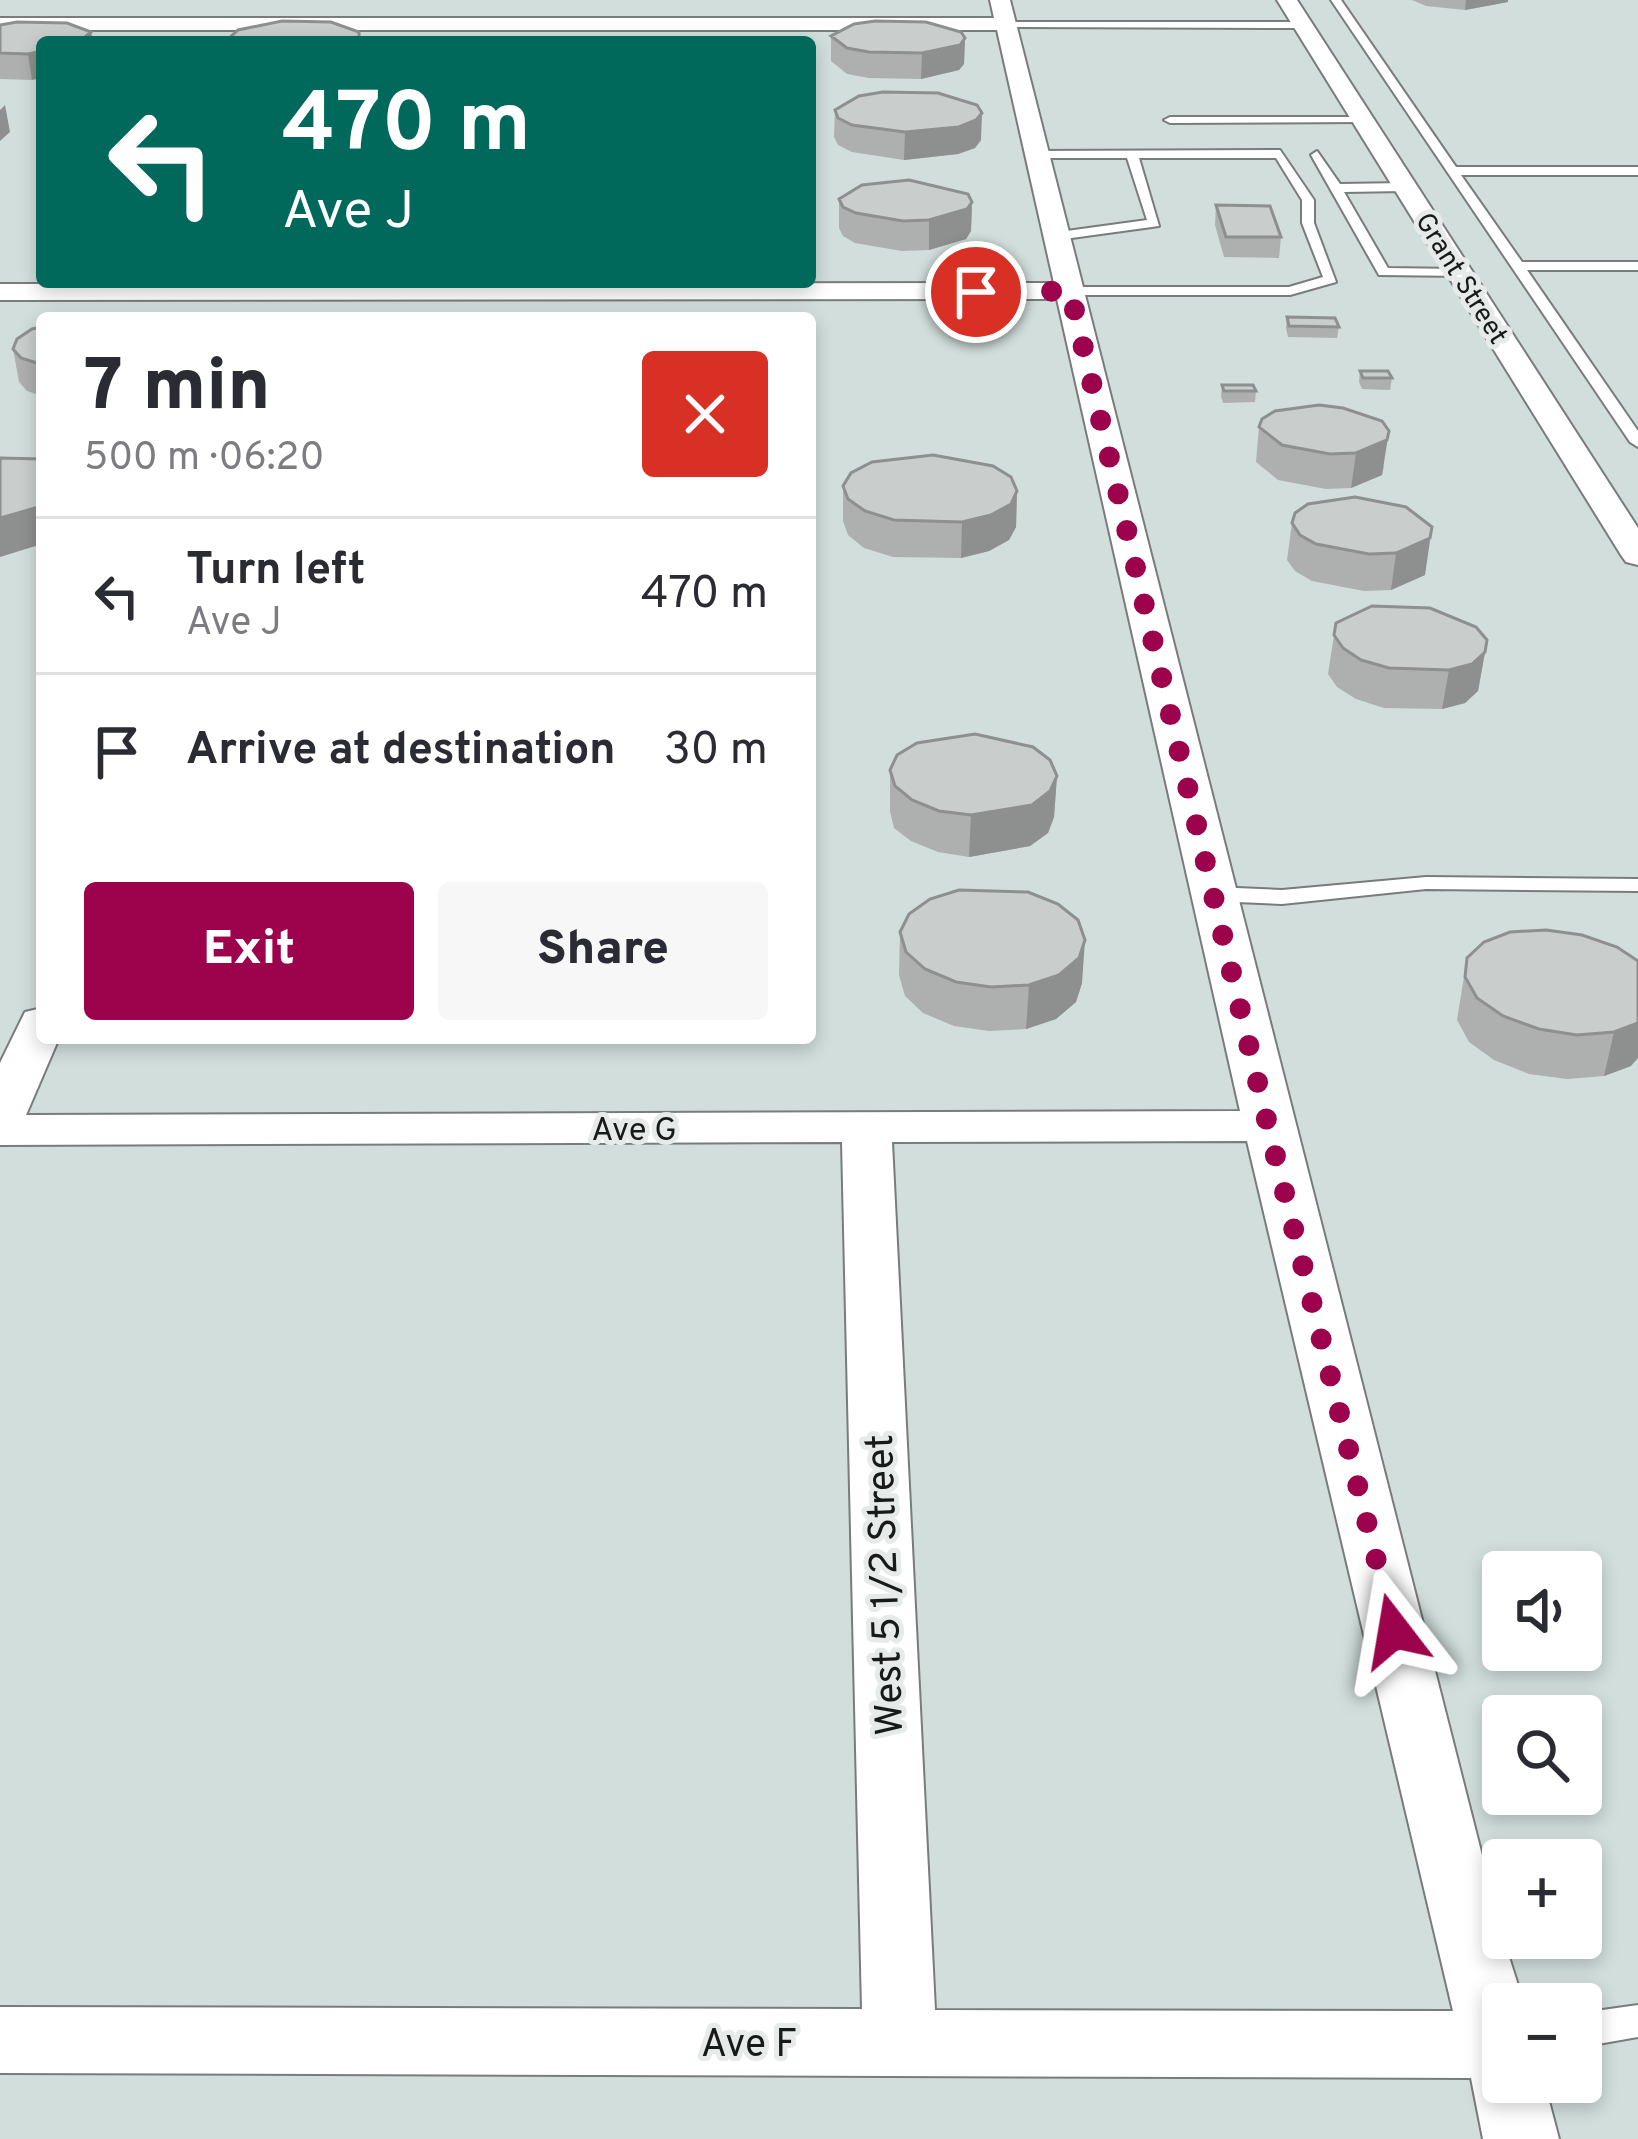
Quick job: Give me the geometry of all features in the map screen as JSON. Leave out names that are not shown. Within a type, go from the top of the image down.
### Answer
[{"type":"street","points":[[480,33],[494,0]]},
{"type":"street","name":"Grant Street","points":[[1287,0],[1638,555]]},
{"type":"street","points":[[0,24],[480,33],[1002,12],[1268,1126],[1484,1983]]},
{"type":"street","points":[[0,292],[362,298],[1070,291]]},
{"type":"street","points":[[0,1117],[36,1036]]},
{"type":"street","name":"Ave G","points":[[0,1130],[1268,1126]]},
{"type":"street","name":"West 5 1/2 Street","points":[[866,1127],[899,2042]]},
{"type":"street","name":"Ave F","points":[[0,2040],[899,2042],[1482,2058]]},
{"type":"street","points":[[1513,2103],[1522,2139]]},
{"type":"lane","points":[[1336,0],[1638,442]]},
{"type":"lane","points":[[1002,12],[1303,25]]},
{"type":"lane","points":[[1170,120],[1363,120]]},
{"type":"lane","points":[[1036,154],[1280,154],[1308,200],[1308,223],[1331,279],[1307,289],[1278,292],[1070,291]]},
{"type":"lane","points":[[1057,236],[1154,224],[1132,154]]},
{"type":"lane","points":[[1317,155],[1384,272],[1460,273]]},
{"type":"lane","points":[[1455,171],[1638,171]]},
{"type":"lane","points":[[1336,188],[1405,187]]},
{"type":"lane","points":[[1522,266],[1638,266]]},
{"type":"lane","points":[[1214,894],[1282,897],[1426,884],[1638,885]]},
{"type":"lane","points":[[1602,2026],[1638,2020]]},
{"type":"shaded area","points":[[0,0],[1638,0],[1638,2139],[0,2139]]},
{"type":"building","points":[[282,21],[331,22],[359,36],[232,36],[238,30]]},
{"type":"building","points":[[926,22],[961,32],[965,38],[960,45],[922,53],[847,48],[831,36],[854,24]]},
{"type":"building","points":[[67,23],[91,32],[86,36],[36,36],[36,52],[0,53],[0,25]]},
{"type":"building","points":[[938,93],[977,105],[982,113],[959,127],[905,132],[852,125],[838,118],[835,110],[859,96]]},
{"type":"building","points":[[909,180],[968,194],[972,202],[967,209],[929,220],[903,221],[856,213],[843,207],[839,199],[862,185]]},
{"type":"building","points":[[1216,205],[1270,206],[1281,237],[1226,237]]},
{"type":"building","points":[[1287,317],[1335,318],[1339,327],[1289,326]]},
{"type":"building","points":[[36,328],[36,362],[21,358],[13,349],[17,339]]},
{"type":"building","points":[[1360,371],[1388,371],[1392,378],[1363,378]]},
{"type":"building","points":[[1222,385],[1253,385],[1256,391],[1224,391]]},
{"type":"building","points":[[1319,405],[1382,421],[1389,431],[1387,440],[1356,453],[1330,454],[1282,445],[1259,427],[1275,411]]},
{"type":"building","points":[[933,455],[993,466],[1011,477],[1017,491],[1011,504],[962,522],[894,520],[865,511],[848,499],[843,486],[851,473],[872,462]]},
{"type":"building","points":[[0,458],[36,459],[36,508],[0,518]]},
{"type":"building","points":[[1355,497],[1406,507],[1432,527],[1430,538],[1396,553],[1369,554],[1316,544],[1300,535],[1292,523],[1295,513],[1308,504]]},
{"type":"building","points":[[1372,606],[1430,608],[1476,627],[1487,640],[1485,652],[1472,664],[1449,670],[1389,668],[1361,660],[1334,635],[1336,623]]},
{"type":"building","points":[[975,734],[1033,747],[1050,760],[1057,776],[1050,791],[1032,805],[971,815],[939,811],[912,800],[895,786],[890,770],[897,755],[917,743]]},
{"type":"building","points":[[959,890],[1028,892],[1058,904],[1078,920],[1085,940],[1079,958],[1059,975],[1029,985],[956,982],[925,969],[906,952],[900,932],[909,914],[930,899]]},
{"type":"building","points":[[1510,932],[1582,935],[1617,947],[1638,961],[1638,1023],[1614,1032],[1577,1035],[1539,1029],[1503,1016],[1477,998],[1465,977],[1467,958],[1484,942]]},
{"type":"route","points":[[976,292],[1070,291],[1268,1126],[1394,1631]]}]
